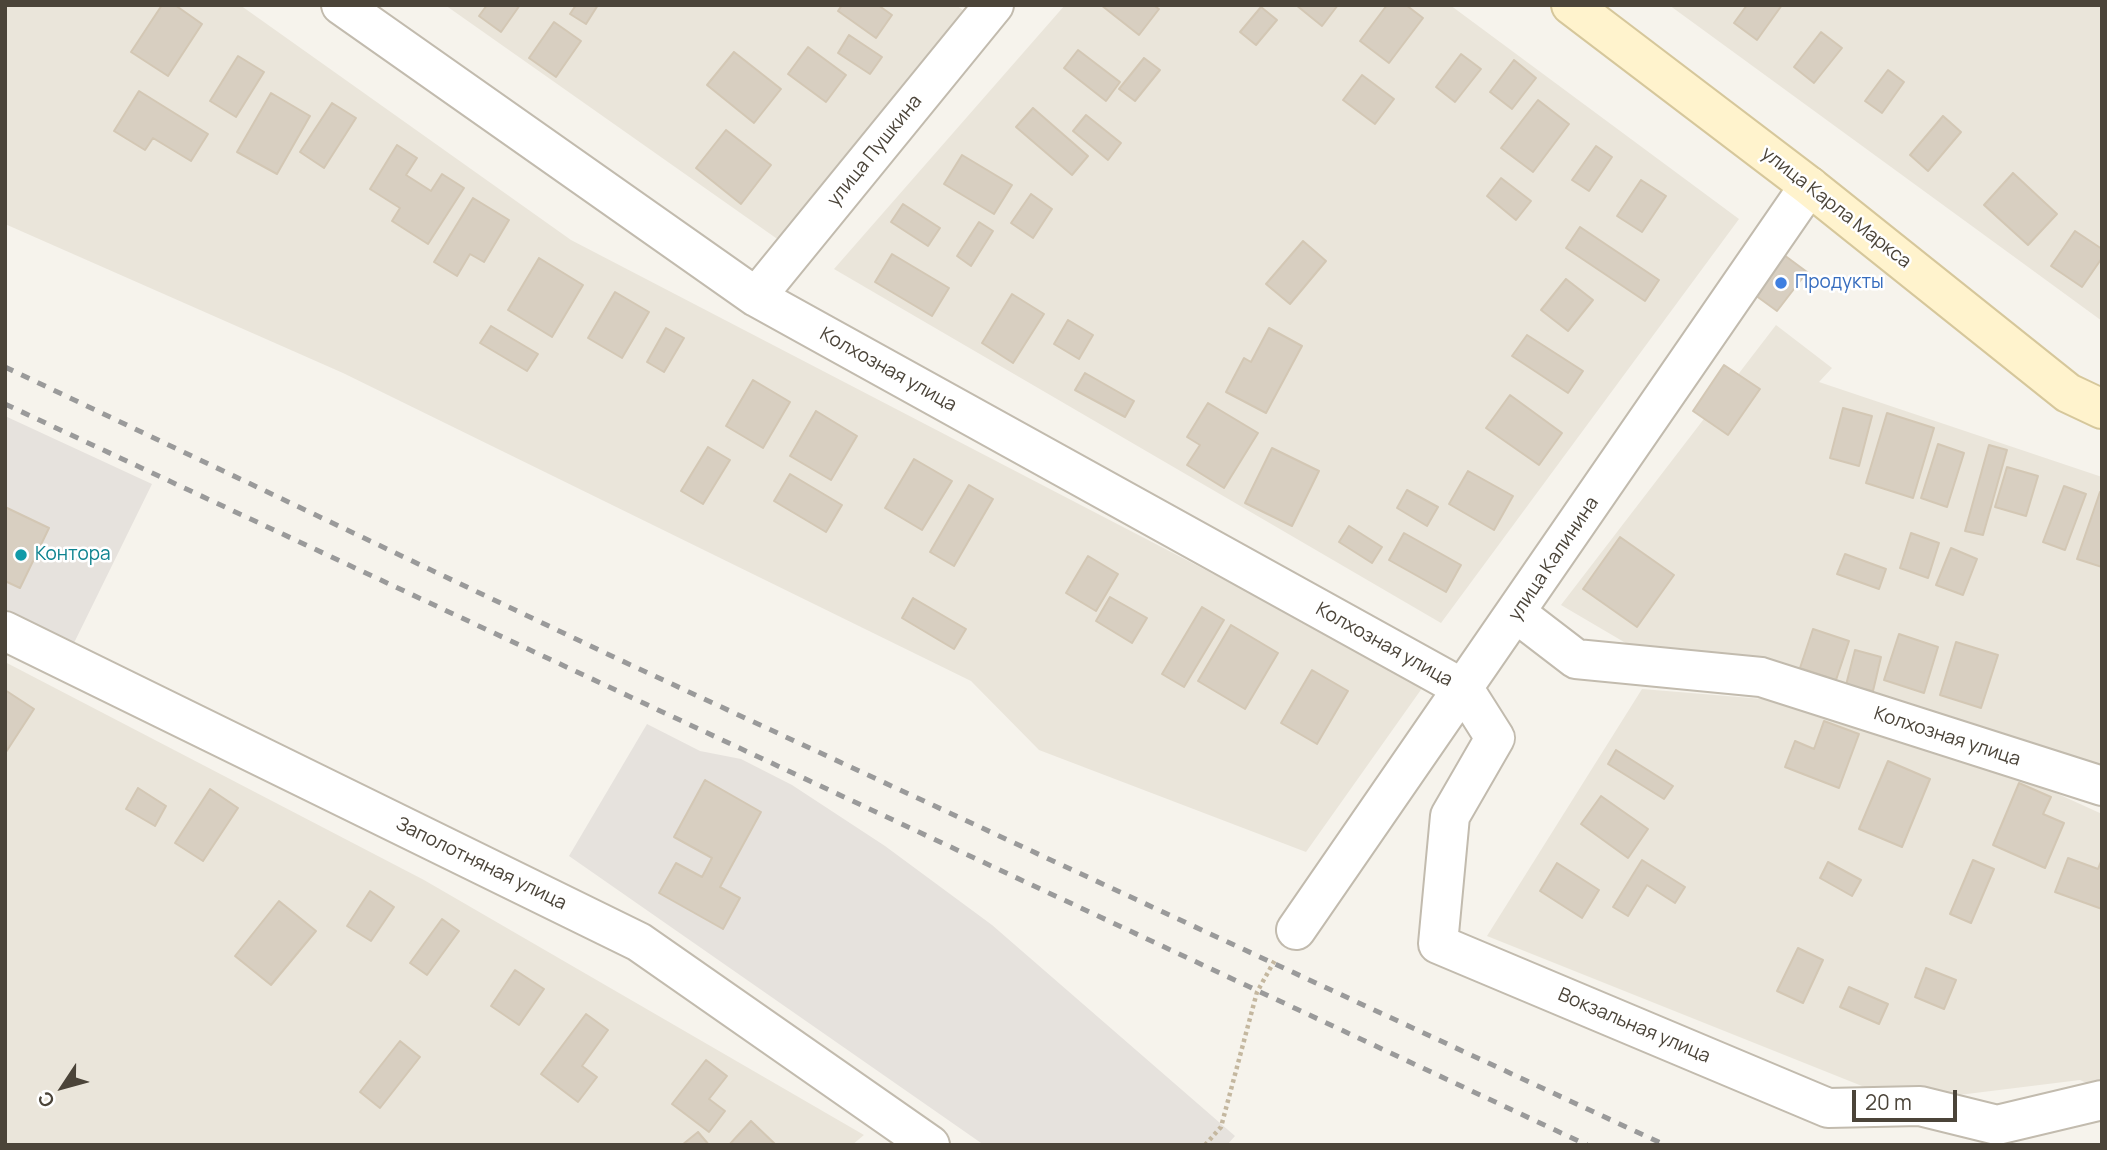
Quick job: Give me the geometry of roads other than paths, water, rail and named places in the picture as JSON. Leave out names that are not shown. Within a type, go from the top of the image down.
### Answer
[{"type":"street","name":"Колхозная улица","points":[[341,5],[756,297],[1464,689]]},
{"type":"street","name":"улица Карла Маркса","points":[[1571,5],[1810,186],[2068,393],[2102,409]]},
{"type":"street","name":"улица Пушкина","points":[[756,297],[988,7]]},
{"type":"street","name":"улица Калинина","points":[[1296,930],[1810,186]]},
{"type":"street","name":"Колхозная улица","points":[[1516,613],[1576,659],[1760,677],[2102,786]]},
{"type":"street","name":"Заполотняная улица","points":[[5,631],[639,942],[905,1138]]},
{"type":"street","name":"Вокзальная улица","points":[[1464,689],[1495,738],[1450,816],[1438,944],[1828,1108],[1920,1106],[1997,1125],[2102,1100]]},
{"type":"railway","points":[[5,367],[618,659],[1665,1145]]},
{"type":"railway","points":[[5,404],[1587,1145]]},
{"type":"place","name":"Продукты","points":[[1781,283]]},
{"type":"place","name":"Контора","points":[[21,555]]}]
